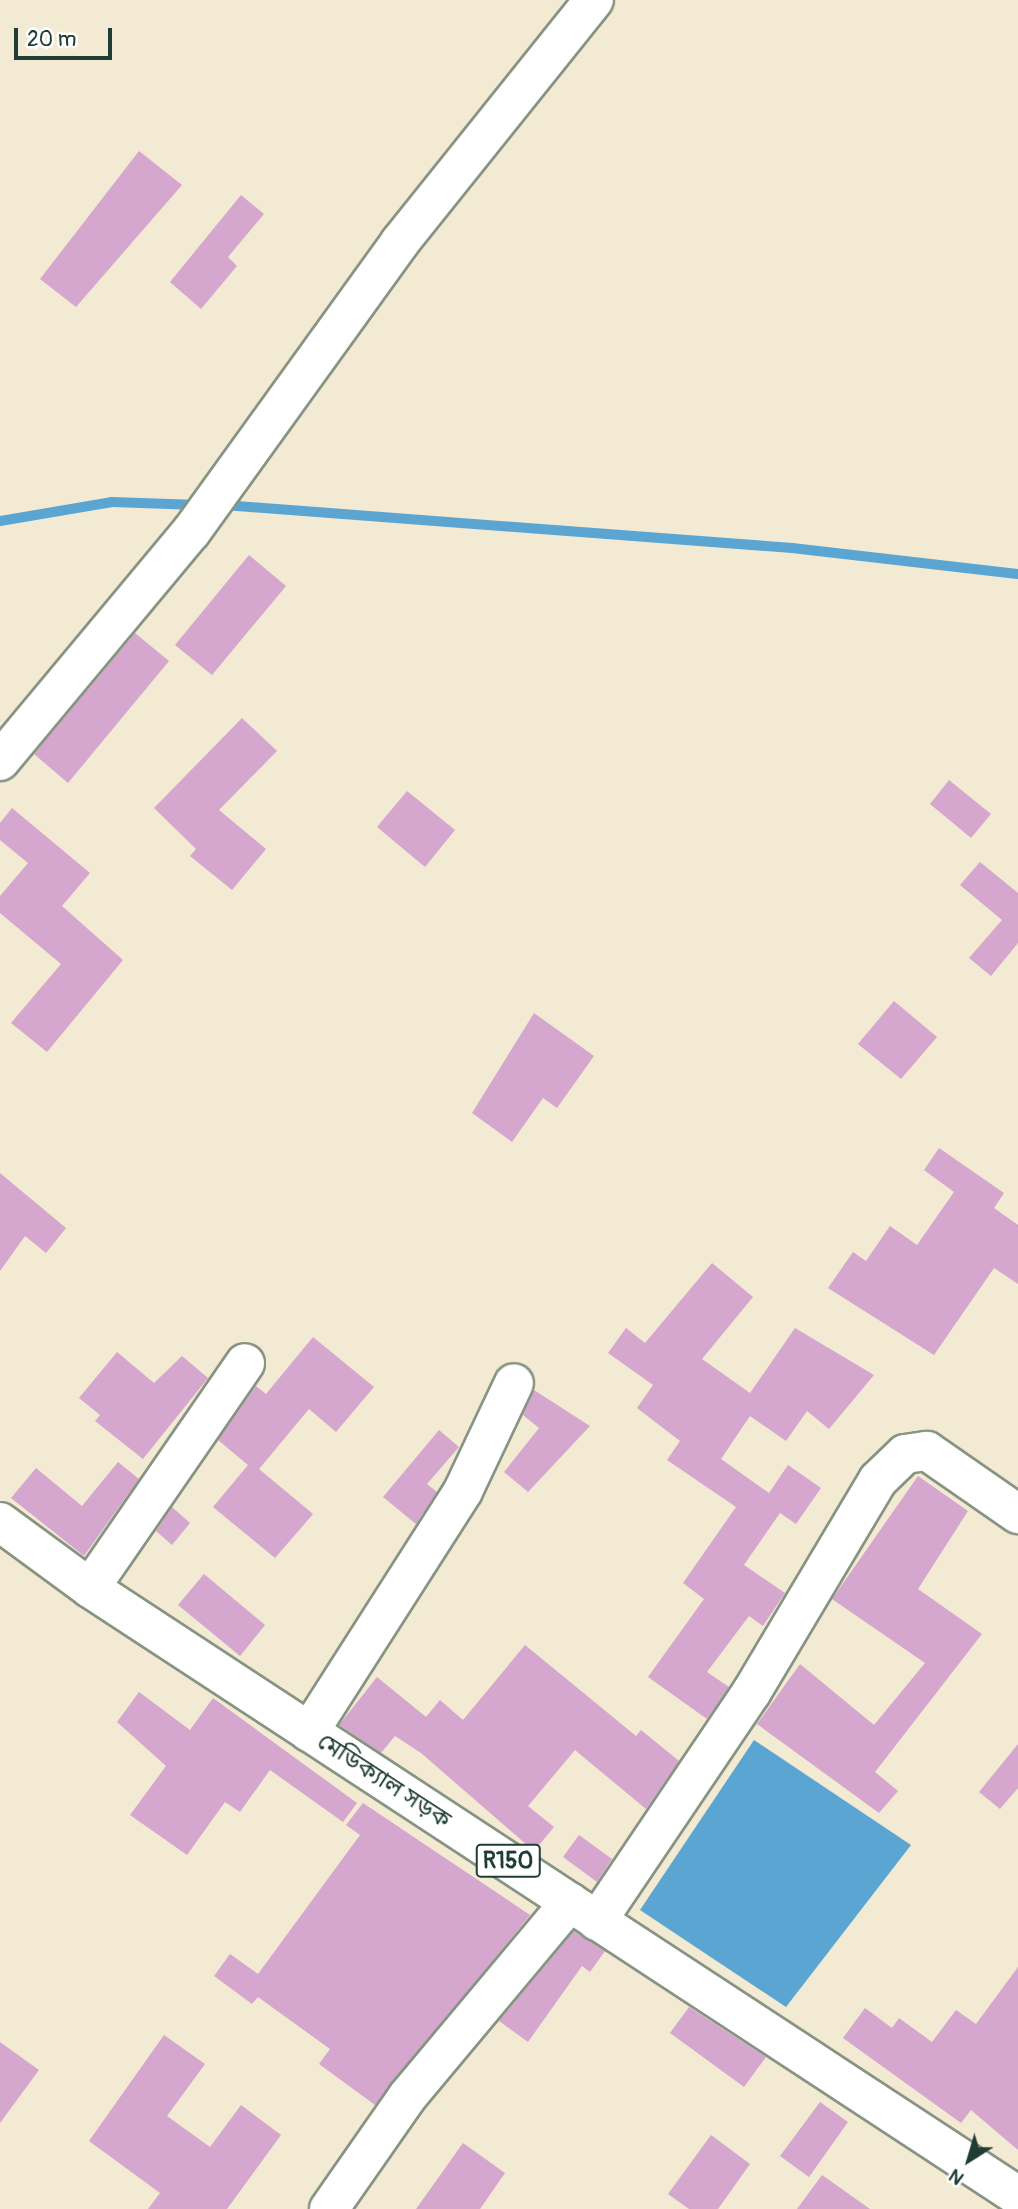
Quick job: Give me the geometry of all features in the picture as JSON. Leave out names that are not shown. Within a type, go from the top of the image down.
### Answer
[{"type":"street","points":[[0,761],[247,461],[400,242],[594,0]]},
{"type":"street","points":[[90,1588],[244,1363]]},
{"type":"street","points":[[309,1732],[463,1491],[514,1383]]},
{"type":"street","points":[[329,2209],[407,2097],[584,1911],[751,1693],[878,1480],[905,1454],[927,1451],[1018,1514]]},
{"type":"street","name":"মেডিক্যাল সড়ক","points":[[0,1522],[90,1588],[1018,2196]]},
{"type":"water","points":[[754,1740],[911,1845],[786,2007],[640,1910]]},
{"type":"building","points":[[139,151],[182,185],[76,307],[40,279]]},
{"type":"building","points":[[241,195],[264,214],[228,257],[237,266],[201,309],[170,282]]},
{"type":"building","points":[[249,555],[286,586],[212,675],[175,645]]},
{"type":"building","points":[[135,633],[169,661],[68,783],[34,754]]},
{"type":"building","points":[[242,718],[277,751],[219,810],[266,849],[232,890],[190,856],[196,849],[154,808]]},
{"type":"building","points":[[949,780],[991,814],[971,838],[930,804]]},
{"type":"building","points":[[407,791],[455,830],[425,867],[377,827]]},
{"type":"building","points":[[12,808],[90,873],[62,906],[123,960],[47,1052],[11,1023],[61,964],[0,913],[0,896],[28,863],[0,840],[0,823]]},
{"type":"building","points":[[980,862],[1018,893],[1018,943],[991,976],[969,958],[1002,920],[960,885]]},
{"type":"building","points":[[894,1001],[937,1037],[901,1079],[858,1044]]},
{"type":"building","points":[[534,1013],[594,1056],[557,1108],[543,1098],[512,1142],[472,1113]]},
{"type":"building","points":[[939,1148],[1004,1193],[994,1208],[1018,1225],[1018,1284],[994,1268],[934,1355],[828,1288],[853,1252],[866,1261],[890,1226],[917,1245],[954,1192],[924,1170]]},
{"type":"building","points":[[0,1173],[66,1228],[46,1253],[25,1236],[0,1271]]},
{"type":"building","points":[[712,1263],[753,1297],[702,1359],[750,1393],[795,1328],[874,1375],[829,1429],[807,1411],[786,1441],[750,1416],[721,1459],[769,1493],[788,1465],[821,1488],[796,1524],[780,1513],[744,1565],[785,1593],[763,1626],[749,1616],[707,1672],[729,1687],[707,1719],[648,1677],[704,1599],[683,1583],[736,1507],[667,1460],[680,1441],[637,1408],[653,1385],[608,1353],[626,1328],[645,1343]]},
{"type":"building","points":[[313,1337],[374,1387],[336,1432],[309,1409],[259,1469],[313,1514],[275,1558],[213,1507],[248,1465],[218,1440],[256,1386],[266,1394]]},
{"type":"building","points":[[117,1352],[154,1383],[182,1356],[208,1378],[143,1459],[95,1421],[100,1415],[79,1398]]},
{"type":"building","points":[[534,1390],[590,1426],[528,1492],[504,1472],[539,1428],[523,1415]]},
{"type":"building","points":[[439,1430],[459,1447],[427,1484],[437,1492],[416,1524],[383,1497]]},
{"type":"building","points":[[118,1462],[139,1479],[84,1556],[11,1498],[36,1468],[82,1506]]},
{"type":"building","points":[[918,1476],[968,1511],[918,1589],[982,1634],[875,1772],[898,1791],[879,1813],[757,1724],[800,1664],[874,1725],[925,1663],[832,1599]]},
{"type":"building","points":[[172,1507],[190,1523],[172,1545],[156,1531]]},
{"type":"building","points":[[204,1574],[265,1625],[240,1656],[178,1605]]},
{"type":"building","points":[[525,1645],[636,1736],[641,1730],[679,1761],[646,1809],[575,1750],[528,1806],[554,1827],[534,1851],[421,1753],[395,1736],[381,1753],[339,1725],[377,1677],[426,1717],[440,1700],[463,1720]]},
{"type":"building","points":[[139,1692],[190,1730],[213,1698],[357,1803],[343,1822],[270,1770],[240,1812],[225,1802],[187,1855],[130,1815],[166,1766],[117,1722]]},
{"type":"building","points":[[1018,1744],[1018,1788],[1000,1809],[979,1792]]},
{"type":"building","points":[[363,1803],[530,1915],[375,2105],[319,2064],[330,2049],[258,1997],[252,2004],[214,1976],[230,1954],[258,1974],[360,1835],[346,1825]]},
{"type":"building","points":[[579,1835],[612,1859],[597,1882],[563,1857]]},
{"type":"building","points":[[574,1931],[605,1951],[590,1972],[582,1966],[528,2042],[499,2021]]},
{"type":"building","points":[[1018,1967],[1018,2150],[971,2110],[961,2123],[843,2038],[865,2008],[892,2028],[899,2018],[932,2042],[956,2010],[976,2024]]},
{"type":"building","points":[[689,2007],[766,2057],[744,2087],[670,2033]]},
{"type":"building","points":[[164,2035],[205,2064],[167,2116],[210,2147],[241,2105],[281,2135],[227,2209],[148,2209],[160,2193],[89,2141]]},
{"type":"building","points":[[0,2042],[39,2070],[0,2123]]},
{"type":"building","points":[[820,2102],[848,2122],[809,2177],[780,2156]]},
{"type":"building","points":[[711,2135],[750,2164],[718,2209],[689,2209],[668,2194]]},
{"type":"building","points":[[463,2143],[505,2173],[480,2209],[416,2209]]},
{"type":"building","points":[[822,2175],[870,2209],[797,2209]]},
{"type":"waterway","points":[[0,521],[112,502],[198,505]]},
{"type":"waterway","points":[[224,505],[792,548],[1018,574]]}]
